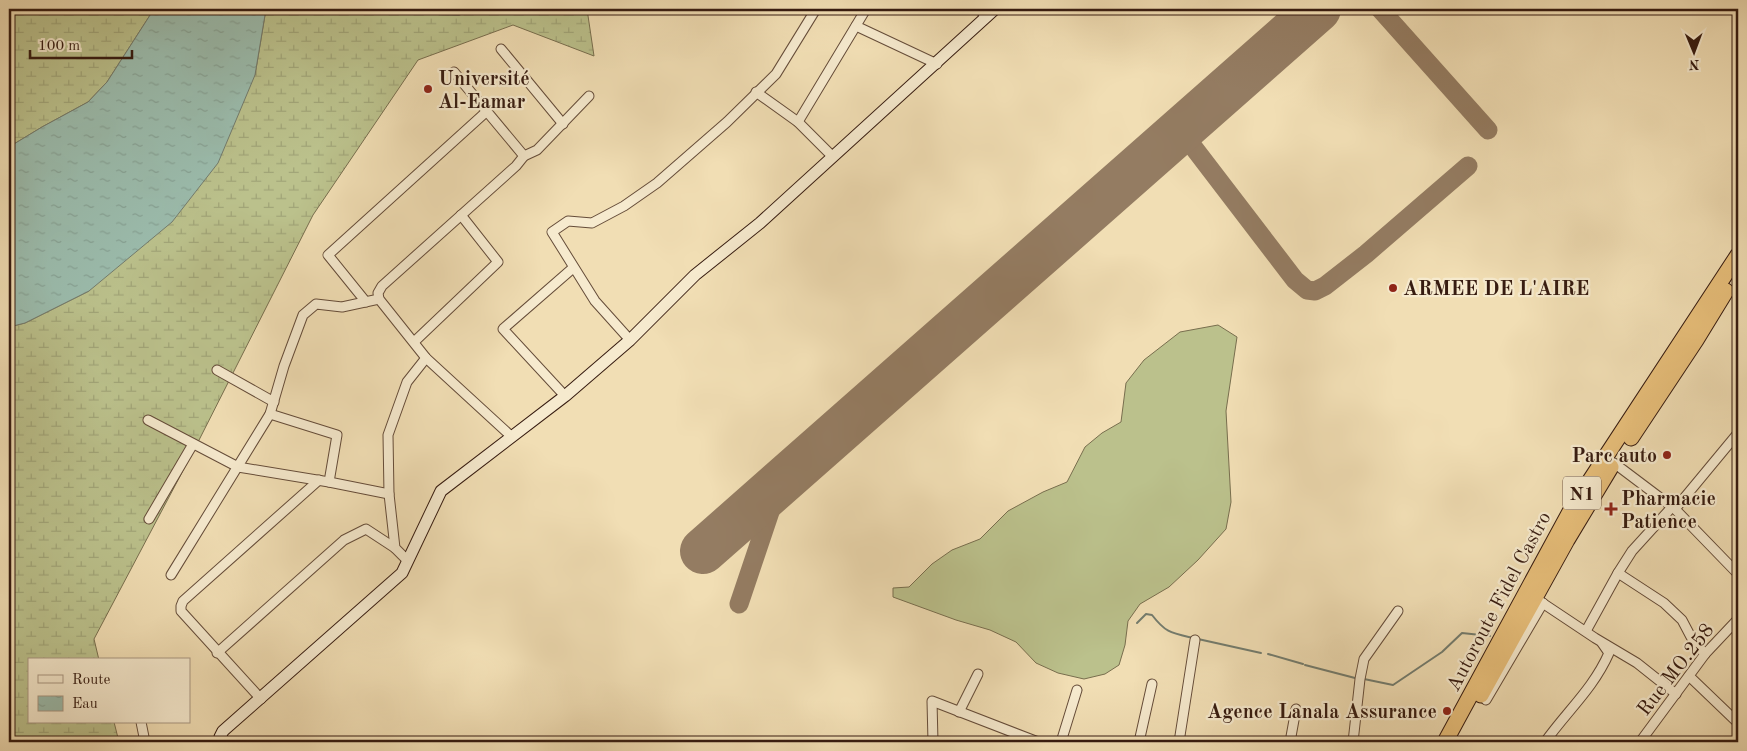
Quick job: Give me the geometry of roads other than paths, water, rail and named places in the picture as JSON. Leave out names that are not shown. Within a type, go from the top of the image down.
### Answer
[{"type":"highway","name":"Autoroute Fidel Castro","points":[[1445,742],[1565,519],[1738,254]]},
{"type":"highway","name":"Autoroute Fidel Castro","points":[[1456,742],[1539,600],[1567,540],[1614,462],[1696,340],[1738,273]]},
{"type":"street","points":[[630,340],[595,301],[552,232],[568,221],[592,223],[624,206],[664,177],[727,122],[776,74],[816,9]]},
{"type":"street","points":[[798,122],[866,9]]},
{"type":"street","points":[[219,742],[223,731],[402,573],[441,491],[565,396],[630,340],[695,276],[760,223],[937,64],[987,11]]},
{"type":"street","points":[[856,26],[937,64]]},
{"type":"street","points":[[501,49],[563,124]]},
{"type":"street","points":[[454,72],[524,156]]},
{"type":"street","points":[[756,92],[798,122],[833,157]]},
{"type":"street","points":[[512,437],[426,358],[378,299],[378,293],[382,286],[516,166],[524,156],[537,150],[589,96]]},
{"type":"street","points":[[366,302],[328,255],[486,112]]},
{"type":"street","points":[[414,342],[498,262],[461,215]]},
{"type":"street","points":[[565,396],[503,329],[573,268]]},
{"type":"street","points":[[171,575],[270,414],[284,366],[303,315],[316,304],[342,307],[378,299]]},
{"type":"street","points":[[395,548],[390,494],[388,435],[407,382],[426,358]]},
{"type":"street","points":[[218,370],[274,402]]},
{"type":"street","points":[[270,414],[338,435],[329,482]]},
{"type":"street","points":[[148,420],[238,467],[390,494]]},
{"type":"street","points":[[1586,632],[1632,551],[1674,508],[1738,433]]},
{"type":"street","points":[[149,519],[193,444]]},
{"type":"street","points":[[1614,462],[1674,508],[1738,574]]},
{"type":"street","points":[[261,699],[181,611],[181,606],[183,601],[319,480]]},
{"type":"street","points":[[217,652],[344,540],[366,529],[395,548],[408,561]]},
{"type":"street","points":[[1618,573],[1664,603],[1682,620],[1691,637],[1705,654]]},
{"type":"street","points":[[1486,700],[1539,600],[1586,632],[1637,663],[1676,694]]},
{"type":"street","points":[[1353,742],[1364,659],[1398,611]]},
{"type":"street","name":"Rue MO.258","points":[[1640,742],[1705,654],[1738,619]]},
{"type":"street","points":[[1179,742],[1195,640]]},
{"type":"street","points":[[1545,742],[1589,689],[1604,664],[1609,653],[1601,641]]},
{"type":"street","points":[[959,712],[978,674]]},
{"type":"street","points":[[1689,676],[1738,723]]},
{"type":"street","points":[[1139,742],[1152,684]]},
{"type":"street","points":[[1061,742],[1077,690]]},
{"type":"street","points":[[933,742],[932,701],[1038,742]]},
{"type":"street","points":[[1290,742],[1296,709]]},
{"type":"street","points":[[141,724],[145,742]]},
{"type":"water","points":[[154,9],[266,9],[255,75],[218,163],[172,222],[89,291],[25,323],[9,327],[9,147],[88,102],[107,82]]},
{"type":"water","points":[[399,9],[481,9],[459,15],[416,14]]},
{"type":"waterway","points":[[1137,623],[1146,614],[1152,615],[1165,629],[1193,638]]},
{"type":"waterway","points":[[1364,679],[1393,685],[1442,652],[1462,633],[1490,636]]},
{"type":"waterway","points":[[1198,639],[1261,653]]},
{"type":"waterway","points":[[1268,654],[1303,664]]},
{"type":"waterway","points":[[1305,665],[1355,678]]},
{"type":"place","name":"Université Al-Eamar","points":[[428,89]]},
{"type":"place","name":"ARMEE DE L'AIRE","points":[[1393,288]]},
{"type":"place","name":"Parc auto","points":[[1667,455]]},
{"type":"place","name":"Pharmacie Patience","points":[[1611,509]]},
{"type":"place","name":"Agence Lanala Assurance","points":[[1447,711]]}]
